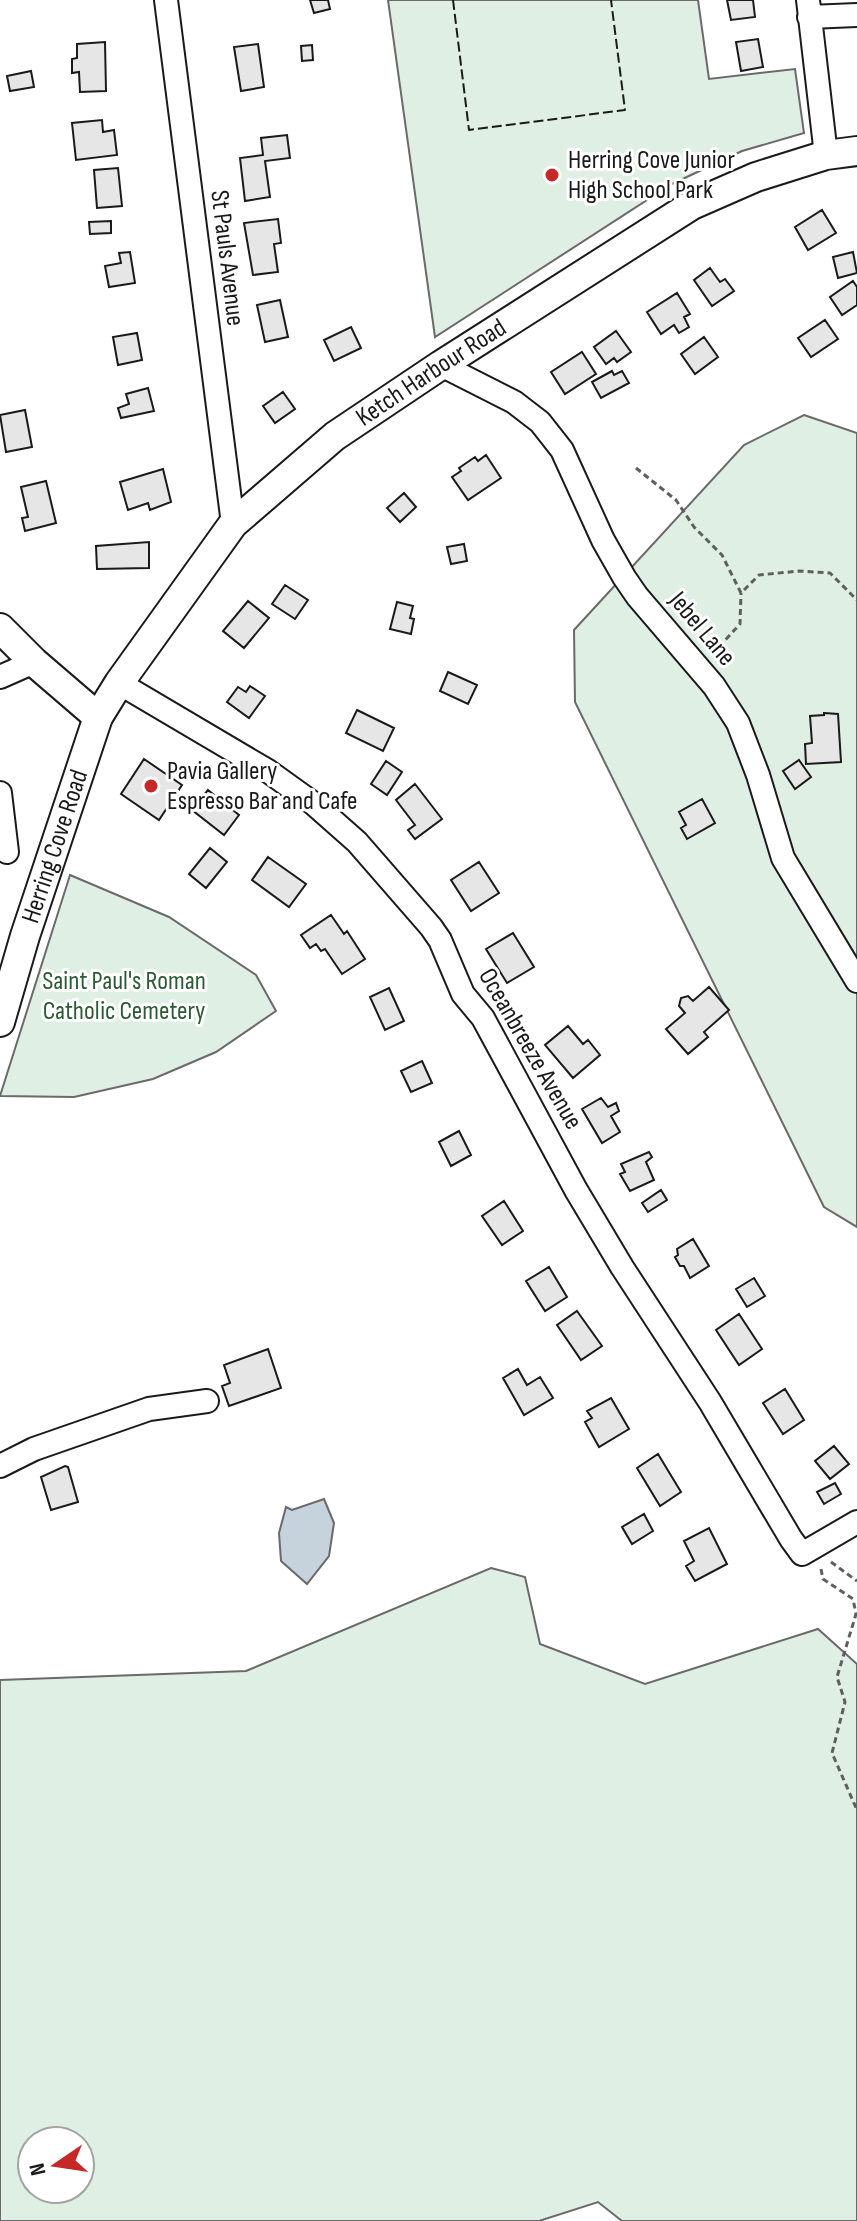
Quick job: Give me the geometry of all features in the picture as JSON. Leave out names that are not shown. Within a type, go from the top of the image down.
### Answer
[{"type":"main road","name":"Ketch Harbour Road","points":[[98,717],[233,524],[335,436],[692,205],[756,177],[826,155],[857,151]]},
{"type":"main road","points":[[0,628],[98,717]]},
{"type":"main road","name":"Herring Cove Road","points":[[0,1022],[25,936],[98,717]]},
{"type":"street","name":"St Pauls Avenue","points":[[166,0],[233,524]]},
{"type":"street","points":[[826,155],[808,9],[857,15]]},
{"type":"street","name":"Jebel Lane","points":[[441,365],[514,402],[552,435],[624,577],[714,686],[738,723],[758,775],[783,858],[857,981]]},
{"type":"street","points":[[0,677],[34,662]]},
{"type":"street","name":"Oceanbreeze Avenue","points":[[119,683],[268,771],[314,804],[357,842],[440,940],[463,994],[483,1018],[576,1190],[802,1554],[857,1522]]},
{"type":"street","points":[[0,793],[7,852]]},
{"type":"street","points":[[0,1466],[34,1449],[149,1409],[207,1401]]},
{"type":"path","points":[[636,468],[676,500],[694,527],[722,555],[741,593],[740,624],[717,649],[683,648]]},
{"type":"path","points":[[741,593],[759,575],[799,571],[830,573],[857,600]]},
{"type":"path","points":[[826,1560],[835,1563],[857,1581]]},
{"type":"path","points":[[820,1568],[823,1579],[853,1599],[856,1614],[837,1677],[845,1702],[832,1753],[857,1810]]},
{"type":"green space","name":"Herring Cove Junior High School Park","points":[[388,0],[698,0],[709,79],[795,69],[804,133],[742,151],[672,184],[435,337]]},
{"type":"green space","points":[[804,415],[857,433],[857,1227],[824,1207],[575,702],[574,630],[744,445]]},
{"type":"green space","name":"Saint Paul's Roman Catholic Cemetery","points":[[70,875],[169,917],[256,975],[276,1011],[216,1052],[153,1079],[74,1097],[0,1096]]},
{"type":"green space","points":[[491,1568],[525,1577],[540,1644],[645,1684],[818,1629],[857,1664],[857,2221],[622,2221],[598,2202],[539,2221],[0,2221],[0,1680],[246,1671]]},
{"type":"shaded area","points":[[324,1499],[334,1523],[329,1556],[307,1584],[281,1561],[279,1533],[286,1507],[292,1510]]},
{"type":"building","points":[[310,0],[328,0],[330,9],[314,13]]},
{"type":"building","points":[[727,0],[753,0],[755,17],[731,20]]},
{"type":"building","points":[[758,39],[763,67],[741,71],[736,42]]},
{"type":"building","points":[[105,42],[106,91],[80,92],[79,72],[72,73],[77,44]]},
{"type":"building","points":[[258,44],[264,87],[241,91],[234,47]]},
{"type":"building","points":[[312,45],[313,60],[302,61],[301,46]]},
{"type":"building","points":[[31,71],[34,87],[10,91],[7,76]]},
{"type":"building","points":[[102,120],[103,132],[114,130],[117,155],[76,160],[72,123]]},
{"type":"building","points":[[287,135],[290,158],[265,161],[270,197],[245,201],[240,158],[263,155],[261,138]]},
{"type":"building","points":[[118,168],[122,206],[97,208],[94,170]]},
{"type":"building","points":[[822,210],[836,233],[808,250],[795,227]]},
{"type":"building","points":[[278,219],[281,243],[274,244],[278,272],[253,275],[244,223]]},
{"type":"building","points":[[111,221],[111,233],[90,234],[89,222]]},
{"type":"building","points":[[130,252],[135,283],[109,287],[105,266],[121,263],[119,253]]},
{"type":"building","points":[[853,252],[857,273],[838,278],[833,257]]},
{"type":"building","points":[[710,268],[720,282],[725,279],[734,291],[712,306],[694,280]]},
{"type":"building","points":[[853,281],[857,287],[857,305],[842,315],[830,297]]},
{"type":"building","points":[[677,293],[690,314],[684,317],[689,327],[679,333],[674,325],[661,334],[647,312]]},
{"type":"building","points":[[280,300],[288,337],[265,342],[257,305]]},
{"type":"building","points":[[825,320],[838,339],[811,357],[798,338]]},
{"type":"building","points":[[351,327],[361,348],[334,361],[324,340]]},
{"type":"building","points":[[616,331],[631,352],[617,362],[614,358],[606,364],[594,347]]},
{"type":"building","points":[[137,333],[142,360],[118,365],[113,337]]},
{"type":"building","points":[[704,337],[718,357],[695,374],[681,354]]},
{"type":"building","points":[[582,352],[596,374],[565,394],[551,372]]},
{"type":"building","points":[[612,371],[614,375],[622,371],[629,383],[601,398],[592,382]]},
{"type":"building","points":[[148,388],[154,411],[121,418],[118,408],[129,404],[126,394]]},
{"type":"building","points":[[283,392],[295,409],[275,423],[263,406]]},
{"type":"building","points":[[25,410],[32,447],[6,452],[0,415]]},
{"type":"building","points":[[486,455],[501,478],[468,500],[452,477],[475,457],[478,461]]},
{"type":"building","points":[[163,469],[171,502],[150,510],[148,503],[128,510],[120,482]]},
{"type":"building","points":[[46,481],[56,523],[25,531],[22,518],[28,517],[21,487]]},
{"type":"building","points":[[404,493],[416,507],[400,522],[387,508]]},
{"type":"building","points":[[149,542],[149,568],[97,569],[96,546]]},
{"type":"building","points":[[464,544],[467,561],[451,564],[447,547]]},
{"type":"building","points":[[285,585],[308,600],[295,619],[272,604]]},
{"type":"building","points":[[248,601],[269,618],[244,648],[223,631]]},
{"type":"building","points":[[397,602],[413,606],[411,634],[390,629]]},
{"type":"building","points":[[448,672],[477,685],[468,704],[440,691]]},
{"type":"building","points":[[250,686],[265,696],[249,718],[227,702],[238,687],[246,692]]},
{"type":"building","points":[[357,710],[394,728],[383,751],[346,733]]},
{"type":"building","points":[[838,714],[841,762],[806,764],[805,744],[812,743],[810,716]]},
{"type":"building","points":[[144,759],[182,785],[159,820],[121,794]]},
{"type":"building","points":[[799,760],[811,777],[795,789],[783,771]]},
{"type":"building","points":[[386,761],[402,772],[387,795],[371,784]]},
{"type":"building","points":[[415,784],[442,819],[415,839],[408,830],[415,825],[396,800]]},
{"type":"building","points":[[208,790],[239,815],[224,835],[192,810]]},
{"type":"building","points":[[702,799],[715,823],[687,839],[681,828],[686,825],[679,812]]},
{"type":"building","points":[[210,848],[227,862],[206,888],[189,874]]},
{"type":"building","points":[[268,857],[306,884],[289,907],[252,880]]},
{"type":"building","points":[[479,862],[499,893],[471,911],[451,880]]},
{"type":"building","points":[[331,915],[344,934],[347,931],[365,959],[342,974],[325,949],[321,951],[316,944],[310,948],[301,935]]},
{"type":"building","points":[[513,933],[534,967],[507,983],[486,949]]},
{"type":"building","points":[[709,987],[729,1010],[704,1032],[708,1037],[688,1054],[666,1029],[685,1013],[679,1006],[681,998],[688,996],[693,1001]]},
{"type":"building","points":[[389,988],[404,1021],[385,1030],[370,997]]},
{"type":"building","points":[[568,1026],[583,1044],[588,1040],[600,1055],[573,1078],[545,1045]]},
{"type":"building","points":[[422,1061],[432,1083],[411,1092],[401,1071]]},
{"type":"building","points":[[601,1098],[608,1107],[616,1103],[619,1111],[611,1116],[620,1132],[602,1143],[582,1109]]},
{"type":"building","points":[[459,1131],[471,1155],[451,1166],[439,1142]]},
{"type":"building","points":[[649,1152],[652,1157],[646,1162],[654,1180],[630,1191],[620,1174],[625,1172],[621,1164]]},
{"type":"building","points":[[661,1190],[667,1200],[648,1212],[642,1203]]},
{"type":"building","points":[[504,1201],[523,1231],[502,1245],[482,1216]]},
{"type":"building","points":[[693,1239],[709,1266],[690,1278],[675,1257],[678,1255],[677,1249]]},
{"type":"building","points":[[549,1267],[567,1297],[545,1311],[526,1281]]},
{"type":"building","points":[[754,1278],[765,1296],[747,1307],[736,1289]]},
{"type":"building","points":[[577,1311],[602,1346],[581,1360],[557,1325]]},
{"type":"building","points":[[739,1314],[762,1349],[739,1365],[716,1330]]},
{"type":"building","points":[[268,1349],[281,1388],[229,1406],[222,1386],[230,1383],[224,1365]]},
{"type":"building","points":[[518,1369],[527,1385],[540,1377],[553,1398],[524,1415],[503,1378]]},
{"type":"building","points":[[785,1389],[804,1420],[783,1434],[763,1403]]},
{"type":"building","points":[[611,1398],[629,1429],[599,1447],[585,1422],[592,1418],[587,1411]]},
{"type":"building","points":[[834,1446],[849,1464],[830,1479],[815,1461]]},
{"type":"building","points":[[658,1454],[681,1492],[660,1506],[637,1468]]},
{"type":"building","points":[[68,1467],[78,1502],[51,1510],[41,1477]]},
{"type":"building","points":[[835,1483],[841,1494],[824,1504],[817,1492]]},
{"type":"building","points":[[644,1514],[653,1531],[632,1544],[622,1527]]},
{"type":"building","points":[[709,1528],[727,1564],[695,1581],[686,1566],[694,1561],[684,1541]]},
{"type":"fence","points":[[453,0],[469,130],[625,110],[611,0]]},
{"type":"place","name":"Herring Cove Junior High School Park","points":[[552,175]]},
{"type":"place","name":"Pavia Gallery Espresso Bar and Cafe","points":[[151,786]]}]
